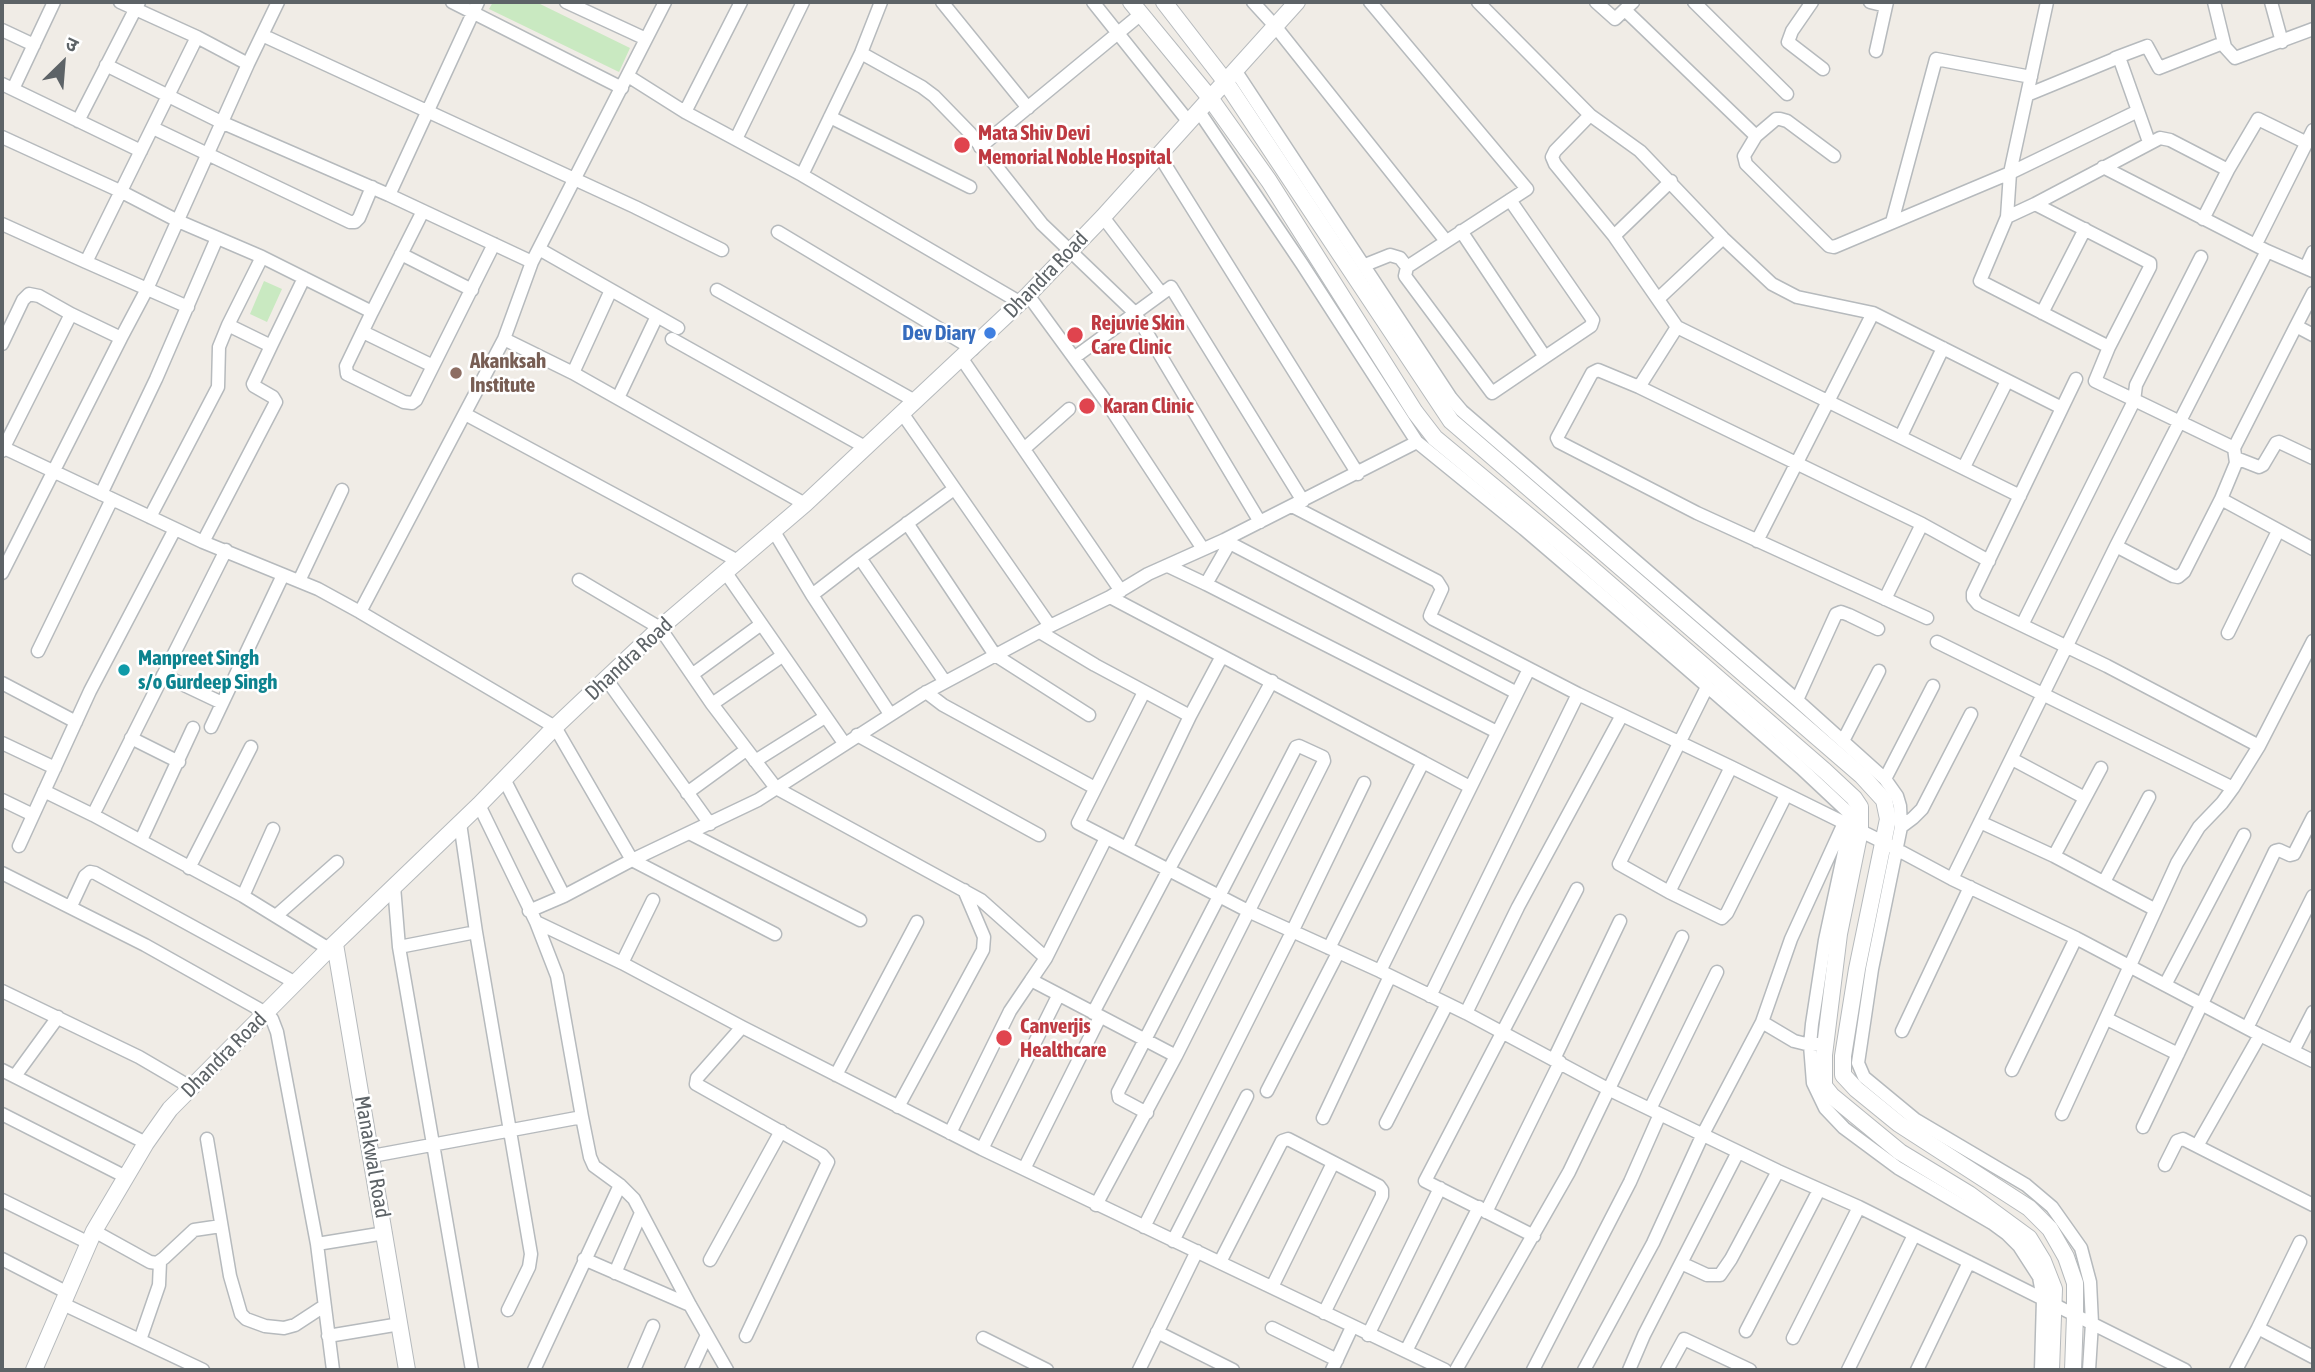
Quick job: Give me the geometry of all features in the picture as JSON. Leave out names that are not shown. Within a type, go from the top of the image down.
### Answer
[{"type":"street","points":[[54,2],[34,45],[7,87],[141,151]]},
{"type":"street","points":[[120,2],[137,5],[248,64]]},
{"type":"street","points":[[2,573],[147,289],[278,2]]},
{"type":"street","points":[[452,2],[475,7],[685,112],[1024,299],[1075,357],[1203,549]]},
{"type":"street","points":[[566,2],[646,39]]},
{"type":"street","points":[[360,612],[504,339],[532,262],[665,2]]},
{"type":"street","points":[[685,112],[741,2]]},
{"type":"street","points":[[736,139],[803,2]]},
{"type":"street","points":[[803,175],[881,2]]},
{"type":"street","points":[[942,2],[1028,108]]},
{"type":"street","points":[[1093,2],[1118,34],[1193,116],[1302,264],[1417,442],[1524,529],[1850,814],[1851,827],[1839,934],[1818,1044],[1824,1086],[1832,1096],[1900,1152],[1969,1194],[2029,1238],[2043,1261],[2054,1289],[2048,1301],[2041,1370]]},
{"type":"street","points":[[1164,2],[1230,76],[1365,265],[1451,398],[1474,424],[1797,700],[1885,779],[1897,796],[1901,827]]},
{"type":"street","points":[[1253,2],[1446,241]]},
{"type":"street","name":"Dhandra Road","points":[[34,1370],[91,1237],[146,1143],[170,1109],[555,727],[660,628],[805,504],[1024,299],[1103,217],[1297,2]]},
{"type":"street","points":[[1370,2],[1526,187],[1524,191],[1461,231],[1407,267],[1405,276],[1492,393],[1591,326],[1593,320],[1510,200]]},
{"type":"street","points":[[1478,2],[1590,115],[1625,138],[1671,181],[1772,284],[1810,301],[1873,313],[2062,408]]},
{"type":"street","points":[[1596,2],[1615,19],[1629,6],[1756,136]]},
{"type":"street","points":[[1694,2],[1787,94]]},
{"type":"street","points":[[1812,2],[1792,31],[1788,42],[1823,69]]},
{"type":"street","points":[[1870,2],[1887,4],[1876,51]]},
{"type":"street","points":[[2047,2],[2010,173],[2007,217],[1980,281],[2109,347]]},
{"type":"street","points":[[2214,2],[2225,47],[2235,58],[2313,29]]},
{"type":"street","points":[[2271,2],[2282,42]]},
{"type":"street","points":[[78,121],[137,5]]},
{"type":"street","points":[[389,195],[475,7]]},
{"type":"street","points":[[981,147],[1118,34],[1136,8],[1210,98],[1269,181],[1415,412],[1435,438],[1584,562],[1854,798],[1860,807],[1791,939],[1762,1022],[1703,1134],[1653,1243],[1584,1370]]},
{"type":"street","points":[[2,30],[34,45]]},
{"type":"street","points":[[262,35],[722,250]]},
{"type":"street","points":[[86,262],[197,37]]},
{"type":"street","points":[[2027,95],[2147,46],[2159,68],[2224,43]]},
{"type":"street","points":[[860,53],[928,92],[981,147],[1042,224],[1135,313],[1260,522]]},
{"type":"street","points":[[2115,58],[2120,60],[2149,142]]},
{"type":"street","points":[[1892,222],[1936,59],[2031,77]]},
{"type":"street","points":[[106,65],[221,122],[372,187],[532,262]]},
{"type":"street","points":[[1230,76],[1451,421],[1862,776],[1884,800],[1890,845],[1858,1063],[1864,1077],[1916,1120],[2017,1179],[2052,1207],[2081,1248],[2090,1282],[2092,1323],[2089,1370]]},
{"type":"street","points":[[1834,156],[1787,121],[1780,119],[1776,119],[1756,136],[1744,156],[1746,164],[1829,246],[1839,245],[2010,173],[2138,111]]},
{"type":"street","points":[[1590,115],[1552,157],[1614,236],[1677,327],[2021,496]]},
{"type":"street","points":[[830,117],[970,187]]},
{"type":"street","points":[[2203,219],[2258,119],[2307,142]]},
{"type":"street","points":[[153,128],[350,222],[359,218],[372,187]]},
{"type":"street","points":[[1952,879],[2179,422],[2313,130]]},
{"type":"street","points":[[2,137],[178,221],[262,257],[372,312]]},
{"type":"street","points":[[2007,217],[2149,142],[2165,137],[2228,170]]},
{"type":"street","points":[[1159,155],[1358,474]]},
{"type":"street","points":[[2103,167],[2203,219],[2309,269],[2313,252]]},
{"type":"street","points":[[1614,236],[1671,181]]},
{"type":"street","points":[[2035,204],[2150,263],[2095,381],[2179,422],[2259,467],[2279,442],[2313,458]]},
{"type":"street","points":[[423,211],[346,366],[347,374],[351,377],[404,402],[412,403],[416,400],[494,244]]},
{"type":"street","points":[[1103,217],[1161,293]]},
{"type":"street","points":[[2,224],[188,307]]},
{"type":"street","points":[[2042,313],[2085,229]]},
{"type":"street","points":[[1461,231],[1545,357]]},
{"type":"street","points":[[778,232],[967,354],[1115,594],[1222,656],[1470,787]]},
{"type":"street","points":[[1658,299],[1723,237]]},
{"type":"street","points":[[38,651],[217,238]]},
{"type":"street","points":[[539,249],[657,316],[675,334],[865,447]]},
{"type":"street","points":[[401,254],[472,290]]},
{"type":"street","points":[[1365,265],[1390,255],[1400,258],[1407,267]]},
{"type":"street","points":[[150,516],[218,387],[219,347],[262,257]]},
{"type":"street","points":[[2022,625],[2134,401],[2136,385],[2201,257]]},
{"type":"street","points":[[203,542],[276,402],[253,384],[304,278]]},
{"type":"street","points":[[1075,357],[1168,288],[1174,289],[1297,503],[1437,581],[1442,589],[1430,616],[1529,670],[1890,845],[1952,879],[2076,938],[2313,1060]]},
{"type":"street","points":[[573,373],[611,290]]},
{"type":"street","points":[[717,290],[915,401]]},
{"type":"street","points":[[2116,546],[2173,576],[2183,572],[2221,499],[2235,454],[2313,293]]},
{"type":"street","points":[[2,344],[29,294],[121,338]]},
{"type":"street","points":[[1757,541],[1873,313]]},
{"type":"street","points":[[71,314],[2,449],[203,542],[299,581],[360,612],[555,727],[632,860],[775,934]]},
{"type":"street","points":[[618,398],[657,316]]},
{"type":"street","points":[[228,326],[271,346]]},
{"type":"street","points":[[2296,326],[2313,335]]},
{"type":"street","points":[[1639,387],[1677,327]]},
{"type":"street","points":[[363,332],[433,366]]},
{"type":"street","points":[[504,339],[573,373],[805,504]]},
{"type":"street","points":[[1900,436],[1942,348]]},
{"type":"street","points":[[1927,618],[1757,541],[1558,441],[1557,438],[1595,371],[1639,387],[1797,463],[1922,524],[1989,561]]},
{"type":"street","points":[[2076,379],[1973,593],[1973,598],[1978,604],[2259,746]]},
{"type":"street","points":[[1964,467],[2007,381]]},
{"type":"street","points":[[1025,448],[1069,409]]},
{"type":"street","points":[[465,414],[738,561]]},
{"type":"street","points":[[902,414],[1045,629],[1143,692],[1190,716]]},
{"type":"street","points":[[533,916],[564,896],[632,860],[758,800],[890,714],[995,655],[1148,575],[1203,549],[1227,542],[1260,522],[1417,442]]},
{"type":"street","points":[[811,595],[954,489]]},
{"type":"street","points":[[299,581],[342,490]]},
{"type":"street","points":[[2221,499],[2313,549]]},
{"type":"street","points":[[907,523],[995,655],[1089,715]]},
{"type":"street","points":[[1885,599],[1922,524]]},
{"type":"street","points":[[19,846],[76,722],[175,529]]},
{"type":"street","points":[[773,530],[811,595],[890,714]]},
{"type":"street","points":[[2228,633],[2278,531]]},
{"type":"street","points":[[1206,584],[1227,542]]},
{"type":"street","points":[[1227,542],[1517,693]]},
{"type":"street","points":[[93,815],[226,550]]},
{"type":"street","points":[[860,558],[945,682]]},
{"type":"street","points":[[1168,566],[1497,732]]},
{"type":"street","points":[[726,573],[844,743]]},
{"type":"street","points":[[211,727],[283,575]]},
{"type":"street","points":[[579,580],[660,628],[712,704],[776,788],[981,900],[1046,958]]},
{"type":"street","points":[[1797,700],[1836,614],[1841,612],[1878,629]]},
{"type":"street","points":[[693,674],[760,625]]},
{"type":"street","points":[[2062,1114],[2107,1019],[2154,909],[2189,840],[2233,788],[2259,746],[2313,641]]},
{"type":"street","points":[[1937,642],[2233,788]]},
{"type":"street","points":[[712,704],[782,656]]},
{"type":"street","points":[[1127,847],[1222,656]]},
{"type":"street","points":[[1323,1118],[1470,787],[1529,670]]},
{"type":"street","points":[[1843,741],[1879,671]]},
{"type":"street","points":[[163,675],[222,703]]},
{"type":"street","points":[[607,680],[710,824]]},
{"type":"street","points":[[1024,1169],[1169,869],[1272,681]]},
{"type":"street","points":[[2,683],[76,722]]},
{"type":"street","points":[[1885,779],[1933,686]]},
{"type":"street","points":[[1707,687],[1619,864],[1720,918],[1725,916],[1787,795]]},
{"type":"street","points":[[926,692],[943,705],[1095,788]]},
{"type":"street","points":[[1143,692],[1078,823],[1250,912],[1466,1013],[1608,1089],[1859,1207],[2185,1370]]},
{"type":"street","points":[[1430,996],[1578,694]]},
{"type":"street","points":[[1971,714],[1922,808],[1901,827],[1890,845],[1857,969],[1843,1056],[1843,1075],[1899,1124],[2029,1208],[2050,1229],[2066,1257],[2074,1283],[2076,1315],[2073,1370]]},
{"type":"street","points":[[1466,1013],[1518,907],[1622,715]]},
{"type":"street","points":[[755,761],[825,717]]},
{"type":"street","points":[[141,840],[194,728]]},
{"type":"street","points":[[857,735],[1039,835]]},
{"type":"street","points":[[131,738],[179,762]]},
{"type":"street","points":[[2,743],[55,768]]},
{"type":"street","points":[[1096,1205],[1147,1113],[1324,761],[1323,757],[1299,746],[1296,747],[1218,896],[1117,1095],[1147,1113]]},
{"type":"street","points":[[189,868],[251,747]]},
{"type":"street","points":[[687,793],[746,750]]},
{"type":"street","points":[[2012,759],[2085,798]]},
{"type":"street","points":[[1267,1091],[1423,762]]},
{"type":"street","points":[[1669,892],[1731,767]]},
{"type":"street","points":[[2054,856],[2101,768]]},
{"type":"street","points":[[504,779],[564,896]]},
{"type":"street","points":[[1144,1227],[1364,783]]},
{"type":"street","points":[[44,791],[141,840],[332,946]]},
{"type":"street","points":[[2104,882],[2149,797]]},
{"type":"street","points":[[2,800],[33,815]]},
{"type":"street","points":[[479,805],[533,916],[557,976],[582,1117],[594,1167],[620,1185],[634,1199],[727,1370]]},
{"type":"street","points":[[2143,1127],[2275,851],[2294,854],[2313,817]]},
{"type":"street","points":[[1980,822],[2054,856],[2154,909]]},
{"type":"street","points":[[460,823],[531,1254],[528,1267],[508,1310]]},
{"type":"street","points":[[243,896],[273,829]]},
{"type":"street","points":[[691,834],[860,920]]},
{"type":"street","points":[[2165,985],[2244,835]]},
{"type":"street","points":[[950,1133],[1010,1011],[1046,958],[1106,838]]},
{"type":"street","points":[[277,915],[337,862]]},
{"type":"street","points":[[71,906],[85,876],[90,872],[95,873],[296,983]]},
{"type":"street","points":[[2,873],[145,944],[266,1013],[276,1024],[317,1244],[333,1370]]},
{"type":"street","points":[[394,886],[399,947],[472,1370]]},
{"type":"street","points":[[1902,1031],[1970,887]]},
{"type":"street","points":[[1534,1236],[1428,1182],[1426,1178],[1577,889]]},
{"type":"street","points":[[898,1107],[986,943],[964,890]]},
{"type":"street","points":[[2247,1028],[2313,896]]},
{"type":"street","points":[[622,963],[653,900]]},
{"type":"street","points":[[533,916],[742,1027],[982,1149],[1445,1370]]},
{"type":"street","points":[[1406,1351],[1483,1209],[1557,1060],[1620,921]]},
{"type":"street","points":[[836,1075],[917,922]]},
{"type":"street","points":[[399,947],[476,932]]},
{"type":"street","points":[[1456,1370],[1569,1171],[1682,937]]},
{"type":"street","points":[[2012,1070],[2076,938]]},
{"type":"street","name":"Manakwal Road","points":[[332,946],[372,1156],[407,1370]]},
{"type":"street","points":[[1533,1370],[1630,1182],[1655,1112],[1717,972]]},
{"type":"street","points":[[1031,980],[1176,1056]]},
{"type":"street","points":[[2,991],[139,1057],[191,1087]]},
{"type":"street","points":[[982,1149],[1058,996]]},
{"type":"street","points":[[1386,1123],[1447,1004]]},
{"type":"street","points":[[2293,1051],[2313,1012]]},
{"type":"street","points":[[15,1076],[58,1017]]},
{"type":"street","points":[[2107,1019],[2178,1054]]},
{"type":"street","points":[[1762,1022],[1794,1041],[1818,1044]]},
{"type":"street","points":[[742,1027],[697,1078],[696,1084],[781,1131],[828,1161],[746,1336]]},
{"type":"street","points":[[2197,1146],[2260,1035]]},
{"type":"street","points":[[2,1070],[146,1143]]},
{"type":"street","points":[[1173,1241],[1247,1096]]},
{"type":"street","points":[[2,1114],[126,1177]]},
{"type":"street","points":[[372,1156],[582,1117]]},
{"type":"street","points":[[710,1260],[781,1131]]},
{"type":"street","points":[[207,1139],[230,1276],[238,1307],[246,1319],[265,1326],[284,1328],[295,1325],[324,1306]]},
{"type":"street","points":[[1220,1262],[1284,1139],[1380,1186],[1381,1196],[1324,1313]]},
{"type":"street","points":[[2165,1165],[2180,1139],[2313,1205]]},
{"type":"street","points":[[1629,1370],[1738,1152]]},
{"type":"street","points":[[1272,1287],[1333,1163]]},
{"type":"street","points":[[1681,1263],[1707,1275],[1720,1275],[1778,1171]]},
{"type":"street","points":[[534,1370],[620,1185]]},
{"type":"street","points":[[1368,1335],[1440,1188]]},
{"type":"street","points":[[1746,1331],[1819,1190]]},
{"type":"street","points":[[2,1216],[4,1202],[150,1262],[160,1262],[194,1230],[221,1226]]},
{"type":"street","points":[[1793,1338],[1859,1207]]},
{"type":"street","points":[[615,1273],[642,1213]]},
{"type":"street","points":[[317,1244],[385,1233]]},
{"type":"street","points":[[1848,1370],[1914,1235]]},
{"type":"street","points":[[2236,1370],[2300,1241]]},
{"type":"street","points":[[1139,1370],[1197,1251]]},
{"type":"street","points":[[2,1259],[140,1340],[203,1370]]},
{"type":"street","points":[[584,1259],[690,1305]]},
{"type":"street","points":[[140,1340],[159,1285],[160,1262]]},
{"type":"street","points":[[1917,1370],[1969,1262]]},
{"type":"street","points":[[2048,1301],[2052,1370]]},
{"type":"street","points":[[328,1336],[400,1324]]},
{"type":"street","points":[[634,1370],[653,1326]]},
{"type":"street","points":[[1272,1328],[1336,1367],[1352,1327]]},
{"type":"street","points":[[2258,1328],[2313,1357]]},
{"type":"street","points":[[1157,1332],[1233,1370]]},
{"type":"street","points":[[691,1370],[707,1335]]},
{"type":"street","points":[[983,1338],[1047,1370]]},
{"type":"street","points":[[1667,1370],[1684,1339],[1750,1370]]},
{"type":"green space","points":[[493,2],[536,2],[630,48],[619,72],[489,9]]},
{"type":"green space","points":[[264,281],[282,289],[267,322],[250,314]]},
{"type":"place","name":"Mata Shiv Devi Memorial Noble Hospital","points":[[962,145]]},
{"type":"place","name":"Dev Diary","points":[[990,333]]},
{"type":"place","name":"Rejuvie Skin Care Clinic","points":[[1075,335]]},
{"type":"place","name":"Akanksah Institute","points":[[456,373]]},
{"type":"place","name":"Karan Clinic","points":[[1087,406]]},
{"type":"place","name":"Manpreet Singh s/o Gurdeep Singh","points":[[124,670]]},
{"type":"place","name":"Canverjis Healthcare","points":[[1004,1038]]}]
